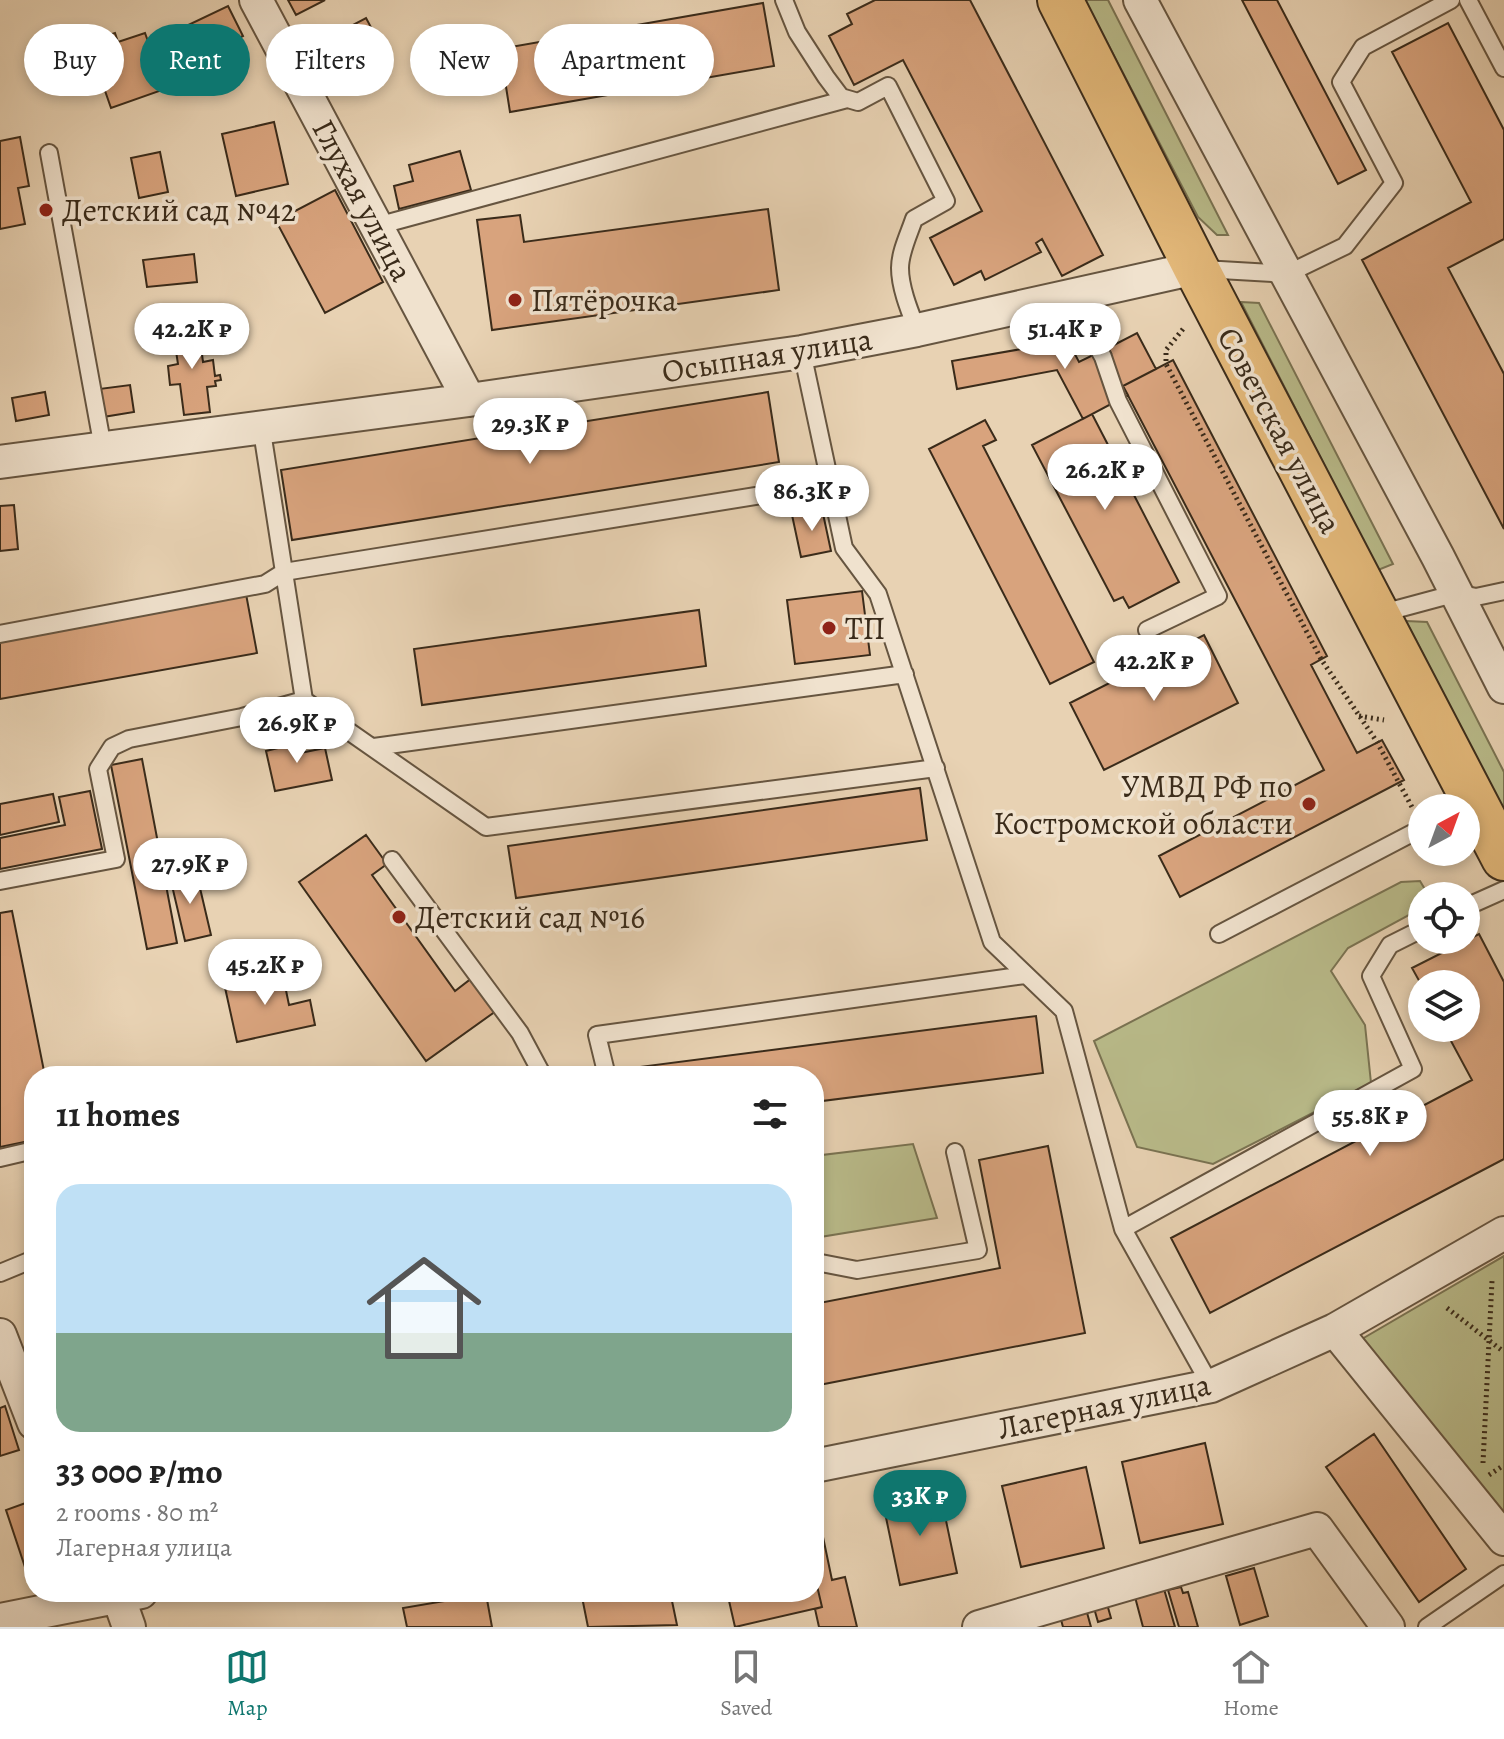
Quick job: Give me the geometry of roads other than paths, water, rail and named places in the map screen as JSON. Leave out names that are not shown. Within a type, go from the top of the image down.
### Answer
[{"type":"main road","name":"Советская улица","points":[[1060,0],[1377,615],[1460,794]]},
{"type":"main road","name":"Советская улица","points":[[1480,825],[1504,858]]},
{"type":"street","name":"Глухая улица","points":[[256,0],[469,400]]},
{"type":"street","points":[[1140,0],[1457,593],[1504,687]]},
{"type":"street","name":"Осыпная улица","points":[[0,462],[802,352],[917,330],[1196,268]]},
{"type":"street","name":"Лагерная улица","points":[[824,1464],[1211,1386],[1335,1330],[1504,1233]]},
{"type":"street","points":[[1335,1330],[1504,1539]]},
{"type":"street","points":[[0,1335],[24,1397]]},
{"type":"street","points":[[979,1627],[1317,1529],[1388,1627]]},
{"type":"street","points":[[0,1620],[83,1602]]},
{"type":"street","points":[[118,1602],[129,1627]]},
{"type":"lane","points":[[784,0],[797,32],[841,97],[858,102],[888,86],[946,201],[914,219],[905,243],[900,268],[917,330]]},
{"type":"lane","points":[[1196,268],[1287,274],[1345,246],[1394,183],[1341,82],[1363,47],[1451,0]]},
{"type":"lane","points":[[1468,0],[1504,68]]},
{"type":"lane","points":[[377,226],[847,99]]},
{"type":"lane","points":[[49,153],[103,448]]},
{"type":"lane","points":[[1085,293],[1088,330],[1103,357],[1118,401],[1218,596],[1147,630]]},
{"type":"lane","points":[[802,352],[844,548],[878,594],[992,942],[1064,1011],[1123,1229],[1211,1386]]},
{"type":"lane","points":[[261,425],[304,700],[486,827],[936,768]]},
{"type":"lane","points":[[0,634],[265,584],[284,572],[830,484]]},
{"type":"lane","points":[[1377,615],[1457,593],[1476,597],[1504,591]]},
{"type":"lane","points":[[374,747],[905,674]]},
{"type":"lane","points":[[0,881],[116,859],[98,769],[112,747],[129,739],[242,717],[304,700]]},
{"type":"lane","points":[[1219,934],[1408,835]]},
{"type":"lane","points":[[392,860],[520,1033],[538,1066]]},
{"type":"lane","points":[[1480,901],[1504,890]]},
{"type":"lane","points":[[1123,1229],[1413,1069],[1371,976],[1390,945],[1408,936]]},
{"type":"lane","points":[[605,1066],[597,1035],[1025,975]]},
{"type":"lane","points":[[0,1158],[24,1152]]},
{"type":"lane","points":[[824,1264],[857,1270],[978,1250],[955,1152]]},
{"type":"lane","points":[[0,1273],[24,1263]]},
{"type":"lane","points":[[1427,1627],[1504,1574]]},
{"type":"place","name":"Детский сад №42","points":[[46,210]]},
{"type":"place","name":"Пятёрочка","points":[[515,300]]},
{"type":"place","name":"ТП","points":[[829,628]]},
{"type":"place","name":"УМВД РФ по Костромской области","points":[[1309,804]]},
{"type":"place","name":"Детский сад №16","points":[[399,917]]}]
